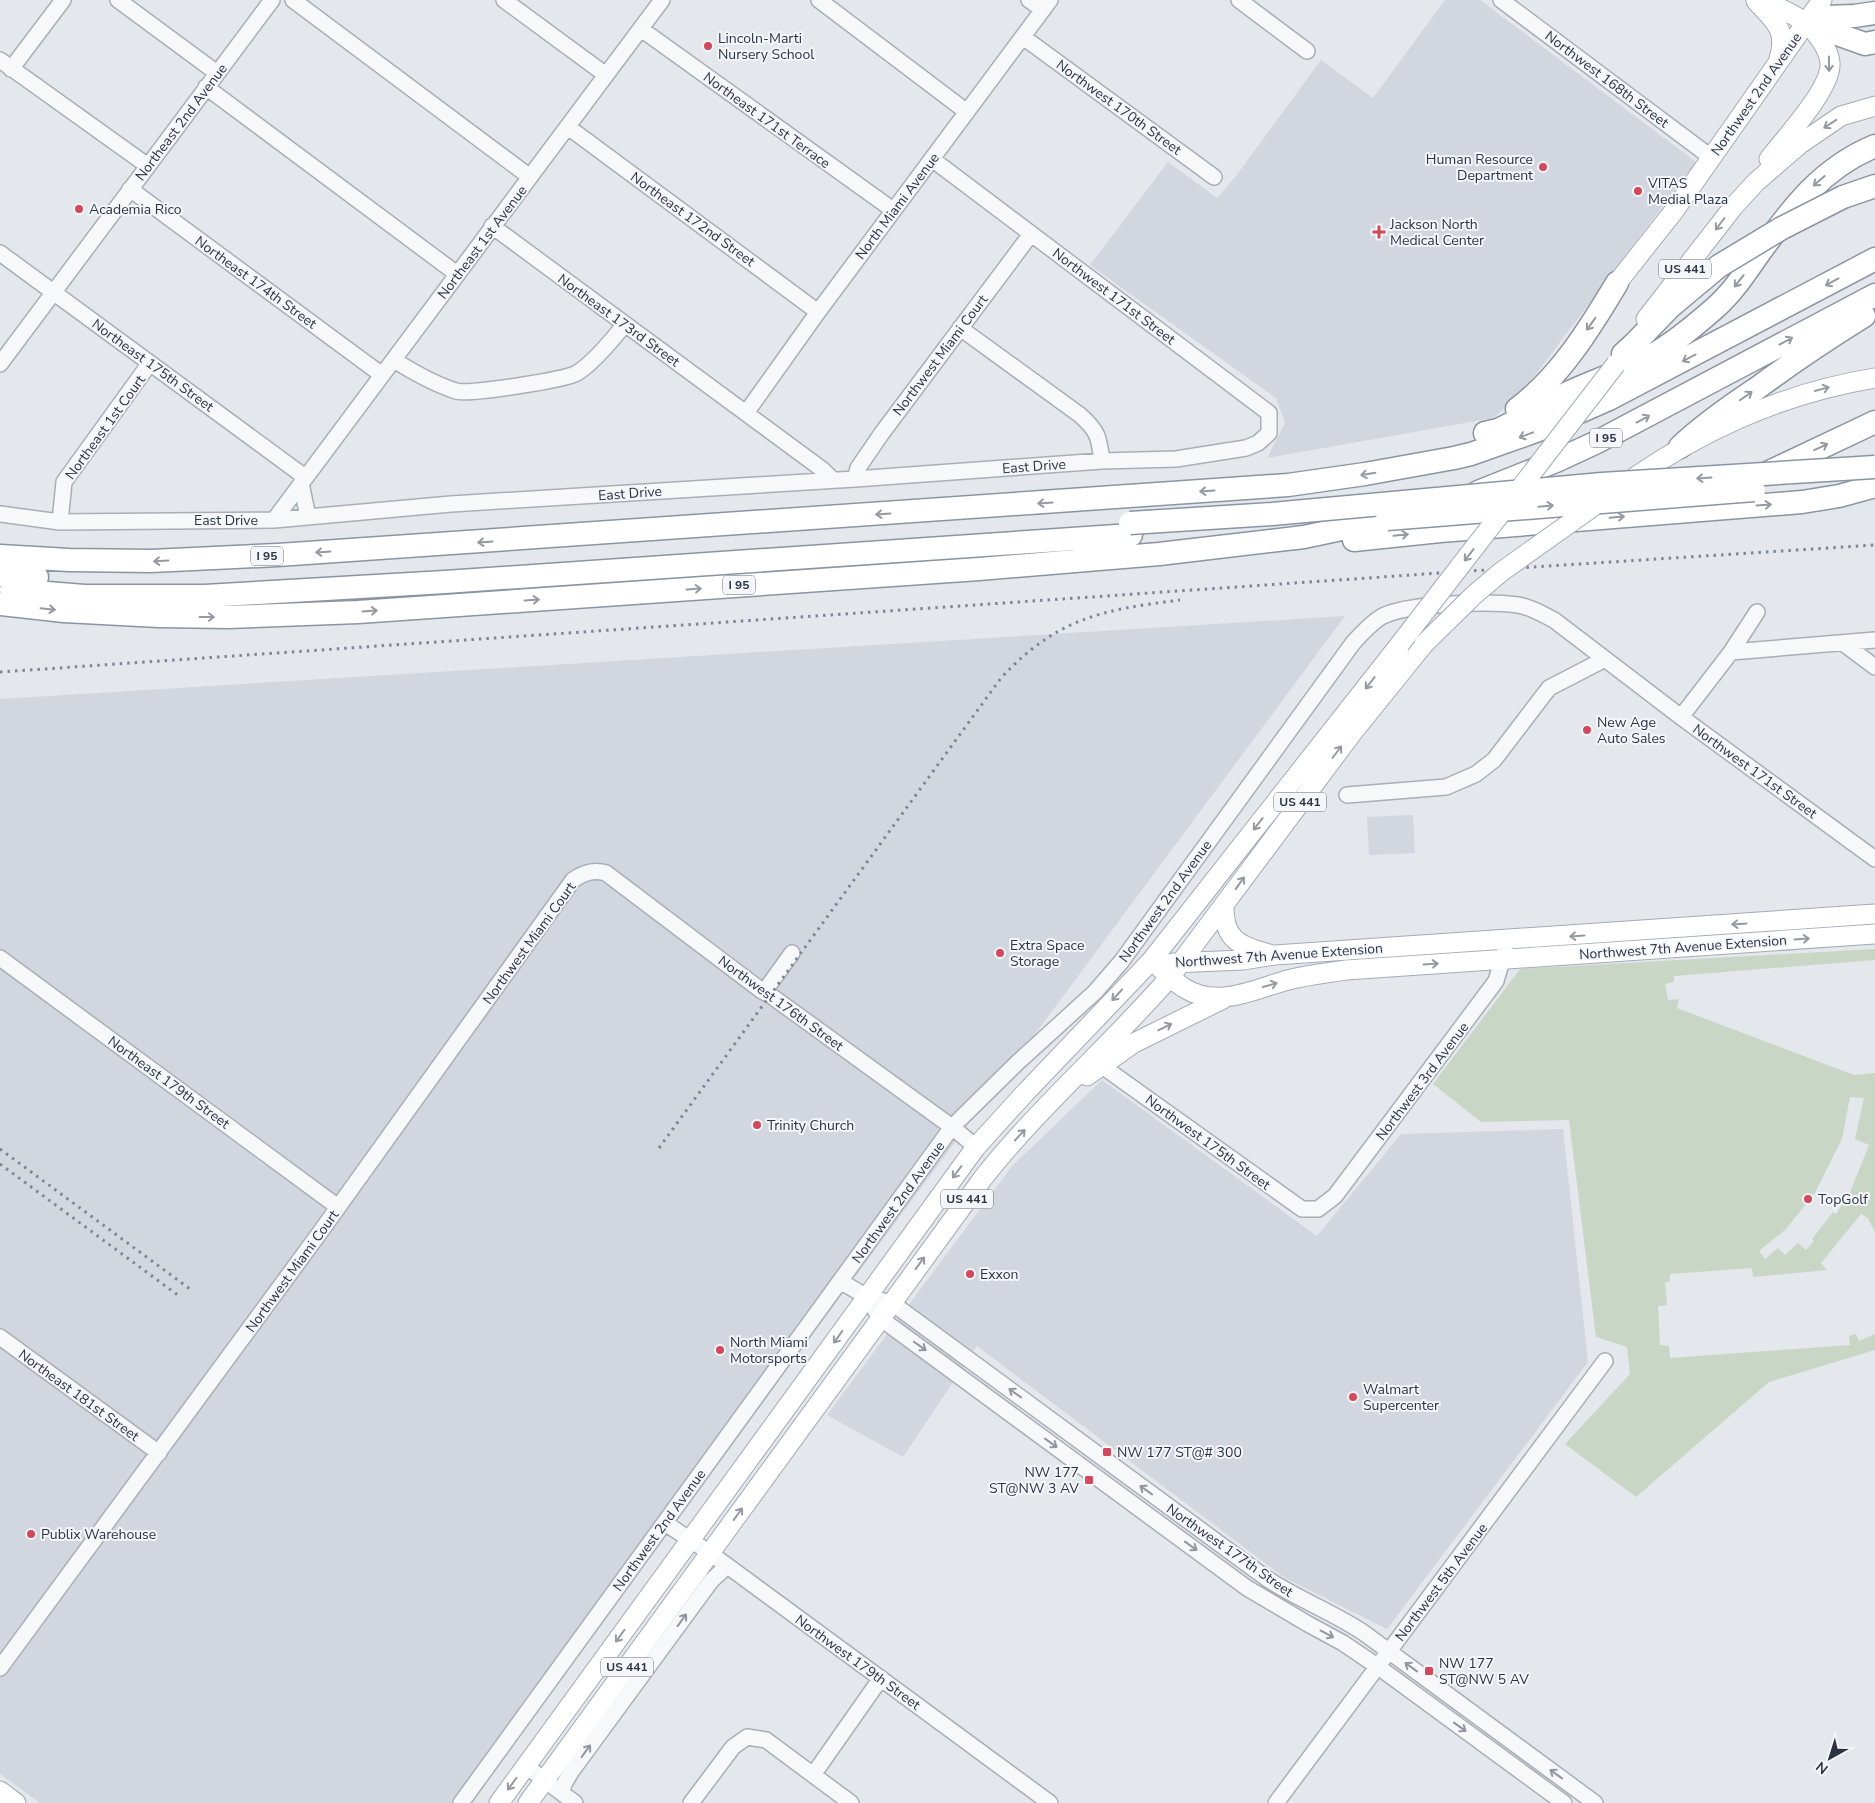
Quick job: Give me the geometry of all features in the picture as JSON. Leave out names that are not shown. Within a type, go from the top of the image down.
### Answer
[{"type":"highway","points":[[1852,0],[1875,4]]},
{"type":"highway","points":[[1806,23],[1825,18],[1875,13]]},
{"type":"highway","points":[[1806,23],[1872,43]]},
{"type":"highway","points":[[1416,464],[1459,443],[1487,432],[1498,430],[1572,391],[1641,362],[1685,334],[1729,294],[1791,211],[1812,187],[1833,169],[1875,146]]},
{"type":"highway","points":[[1619,359],[1670,307],[1719,266],[1782,228],[1843,197],[1875,186]]},
{"type":"highway","name":"I 95","points":[[0,556],[68,560],[151,561],[288,555],[1288,485],[1357,476],[1471,454],[1520,437],[1586,410],[1666,370],[1875,259]]},
{"type":"highway","points":[[1487,432],[1528,401],[1558,370],[1604,305],[1617,283]]},
{"type":"highway","name":"I 95","points":[[0,604],[73,612],[159,616],[228,617],[358,612],[979,569],[1159,554],[1318,535],[1423,511],[1474,494],[1556,461],[1638,421],[1875,295]]},
{"type":"highway","points":[[1680,447],[1698,430],[1776,374],[1875,308]]},
{"type":"highway","points":[[1645,514],[1755,479],[1875,422]]},
{"type":"highway","points":[[0,590],[84,596],[205,596],[455,581],[1131,529],[1272,514],[1612,484],[1875,466]]},
{"type":"highway","points":[[0,575],[146,584],[266,581],[682,551],[1131,529],[1391,519],[1875,481]]},
{"type":"highway","points":[[1318,535],[1346,542],[1440,531],[1802,502],[1839,496],[1875,486]]},
{"type":"main road","points":[[1755,0],[1776,24],[1781,34],[1783,45],[1778,62]]},
{"type":"main road","points":[[1751,187],[1759,172],[1817,96],[1828,75],[1830,61],[1824,45],[1806,23],[1763,0]]},
{"type":"main road","name":"Northwest 2nd Avenue","points":[[1617,283],[1674,211],[1822,0]]},
{"type":"main road","name":"US 441","points":[[1152,961],[1400,644],[1734,206],[1751,187],[1792,150],[1842,116],[1875,106]]},
{"type":"main road","name":"US 441","points":[[528,1803],[983,1178],[1009,1146],[1138,1013],[1175,970],[1353,732],[1424,644],[1474,595],[1501,572],[1680,447],[1763,408],[1823,389],[1875,378]]},
{"type":"main road","points":[[1224,905],[1226,925],[1234,939],[1249,948],[1275,955]]},
{"type":"main road","name":"Northwest 7th Avenue Extension","points":[[1175,970],[1184,988],[1198,994],[1223,998],[1290,980],[1346,970],[1505,950],[1875,914]]},
{"type":"main road","name":"Northwest 7th Avenue Extension","points":[[1152,961],[1175,970],[1275,955],[1505,950],[1875,934]]},
{"type":"main road","name":"Northwest 2nd Avenue","points":[[499,1803],[976,1148],[1025,1093],[1152,961]]},
{"type":"main road","points":[[1051,1102],[1142,1039],[1223,998]]},
{"type":"main road","points":[[0,1791],[16,1803]]},
{"type":"street","points":[[63,0],[6,64],[148,166]]},
{"type":"street","points":[[118,0],[218,72]]},
{"type":"street","name":"Northeast 2nd Avenue","points":[[0,364],[272,0]]},
{"type":"street","points":[[293,0],[530,177]]},
{"type":"street","points":[[504,0],[606,75]]},
{"type":"street","name":"Northeast 1st Avenue","points":[[274,520],[662,0]]},
{"type":"street","points":[[818,0],[967,112]]},
{"type":"street","points":[[1030,0],[1047,5]]},
{"type":"street","points":[[1239,0],[1307,51]]},
{"type":"street","name":"Northwest 168th Street","points":[[1501,0],[1712,158]]},
{"type":"street","name":"North Miami Avenue","points":[[746,413],[893,210],[1047,5]]},
{"type":"street","name":"Northeast 171st Terrace","points":[[641,29],[893,210]]},
{"type":"street","name":"Northwest 170th Street","points":[[1023,37],[1214,177]]},
{"type":"street","points":[[206,87],[457,274]]},
{"type":"street","name":"Northeast 172nd Street","points":[[568,127],[818,312]]},
{"type":"street","name":"Northwest 171st Street","points":[[932,160],[1269,413],[1269,433],[1258,443]]},
{"type":"street","name":"Northeast 174th Street","points":[[130,190],[382,375]]},
{"type":"street","name":"Northeast 173rd Street","points":[[492,226],[823,470],[833,480]]},
{"type":"street","name":"Northwest Miami Court","points":[[855,479],[858,468],[882,433],[1031,234]]},
{"type":"street","name":"Northeast 175th Street","points":[[0,253],[150,363],[303,480]]},
{"type":"street","points":[[394,360],[418,375],[458,392],[526,386],[576,374],[608,346],[625,324]]},
{"type":"street","points":[[960,328],[1080,415],[1093,427],[1098,435],[1102,461]]},
{"type":"street","name":"Northeast 1st Court","points":[[60,522],[64,482],[150,363]]},
{"type":"street","name":"East Drive","points":[[0,514],[60,522],[274,520],[451,504],[855,479],[1102,461],[1176,458],[1246,448],[1258,443]]},
{"type":"street","points":[[303,480],[308,517]]},
{"type":"street","name":"Northwest 171st Street","points":[[1448,605],[1490,603],[1519,605],[1536,610],[1554,620],[1681,717],[1875,859]]},
{"type":"street","name":"Northwest 2nd Avenue","points":[[461,1803],[952,1128],[1017,1062],[1095,992],[1121,962],[1365,629],[1382,616],[1403,609],[1448,605]]},
{"type":"street","points":[[1681,717],[1731,652],[1757,612]]},
{"type":"street","points":[[1731,652],[1875,640]]},
{"type":"street","points":[[1843,643],[1875,666]]},
{"type":"street","points":[[1347,795],[1446,787],[1476,774],[1494,760],[1549,688],[1605,658]]},
{"type":"street","name":"Northwest 176th Street","points":[[582,874],[600,871],[606,873],[764,992],[952,1128],[976,1148]]},
{"type":"street","name":"Northwest Miami Court","points":[[0,1668],[338,1207],[573,880],[582,874]]},
{"type":"street","name":"Northwest 3rd Avenue","points":[[1318,1209],[1336,1196],[1496,981],[1505,950]]},
{"type":"street","points":[[764,992],[792,953]]},
{"type":"street","name":"Northeast 179th Street","points":[[0,958],[338,1207]]},
{"type":"street","name":"Northwest 175th Street","points":[[1102,1066],[1302,1208],[1318,1209]]},
{"type":"street","name":"Northwest 177th Street","points":[[840,1281],[866,1297],[892,1303],[1266,1578],[1283,1590],[1350,1624],[1595,1803]]},
{"type":"street","name":"Northwest 177th Street","points":[[866,1297],[880,1318],[1248,1588],[1343,1643],[1377,1666],[1564,1803]]},
{"type":"street","name":"Northeast 181st Street","points":[[0,1337],[159,1453]]},
{"type":"street","name":"Northwest 5th Avenue","points":[[1276,1803],[1605,1361]]},
{"type":"street","name":"Northwest 179th Street","points":[[665,1523],[710,1553],[1050,1803]]},
{"type":"street","points":[[562,1793],[564,1784],[571,1772],[711,1581],[727,1566]]},
{"type":"street","points":[[813,1774],[881,1678]]},
{"type":"street","points":[[691,1803],[733,1747],[747,1736],[766,1740],[813,1774],[843,1801]]},
{"type":"street","points":[[526,1766],[575,1803]]},
{"type":"shaded area","name":"Jackson North Medical Center","points":[[1445,0],[1480,0],[1696,162],[1521,394],[1493,418],[1267,458],[1285,423],[1276,398],[1090,265],[1168,162],[1217,198],[1236,176],[1321,60],[1373,98]]},
{"type":"shaded area","points":[[1345,616],[465,1803],[40,1803],[0,1774],[0,699]]},
{"type":"shaded area","points":[[1413,815],[1415,853],[1369,855],[1367,817]]},
{"type":"shaded area","points":[[1102,1080],[1317,1236],[1401,1134],[1563,1129],[1588,1362],[1387,1629],[1285,1578],[977,1346],[903,1457],[827,1415],[1012,1166]]},
{"type":"green space","points":[[1875,949],[1875,960],[1674,976],[1674,982],[1665,984],[1668,1000],[1679,999],[1677,1008],[1854,1075],[1875,1073],[1875,1233],[1868,1218],[1861,1214],[1821,1263],[1827,1270],[1753,1277],[1752,1268],[1670,1274],[1670,1281],[1665,1283],[1667,1305],[1658,1306],[1660,1345],[1669,1346],[1670,1358],[1850,1345],[1849,1336],[1856,1334],[1859,1341],[1875,1334],[1875,1350],[1769,1382],[1636,1497],[1565,1444],[1630,1374],[1627,1347],[1596,1337],[1569,1120],[1481,1122],[1433,1084],[1520,969]],"holes":[[[1850,1097],[1864,1098],[1855,1139],[1869,1145],[1847,1200],[1845,1200],[1836,1214],[1833,1212],[1806,1250],[1798,1243],[1785,1255],[1778,1248],[1765,1259],[1759,1251],[1786,1229],[1815,1193],[1842,1139]]]},
{"type":"railway","points":[[0,672],[1875,545]]},
{"type":"railway","points":[[659,1148],[1001,678],[1041,642],[1082,620],[1127,608],[1180,600]]},
{"type":"railway","points":[[0,1149],[190,1289]]},
{"type":"railway","points":[[0,1164],[179,1296]]},
{"type":"place","name":"Lincoln-Marti Nursery School","points":[[708,46]]},
{"type":"place","name":"Human Resource Department","points":[[1543,167]]},
{"type":"place","name":"VITAS Medial Plaza","points":[[1638,191]]},
{"type":"place","name":"Academia Rico","points":[[79,209]]},
{"type":"place","name":"Jackson North Medical Center","points":[[1379,232]]},
{"type":"place","name":"New Age Auto Sales","points":[[1587,730]]},
{"type":"place","name":"Extra Space Storage","points":[[1000,953]]},
{"type":"place","name":"Trinity Church","points":[[757,1125]]},
{"type":"place","name":"TopGolf","points":[[1808,1199]]},
{"type":"place","name":"Exxon","points":[[970,1274]]},
{"type":"place","name":"North Miami Motorsports","points":[[720,1350]]},
{"type":"place","name":"Walmart Supercenter","points":[[1353,1397]]},
{"type":"place","name":"NW 177 ST@# 300","points":[[1107,1452]]},
{"type":"place","name":"NW 177 ST@NW 3 AV","points":[[1089,1480]]},
{"type":"place","name":"Publix Warehouse","points":[[31,1534]]},
{"type":"place","name":"NW 177 ST@NW 5 AV","points":[[1429,1671]]}]
